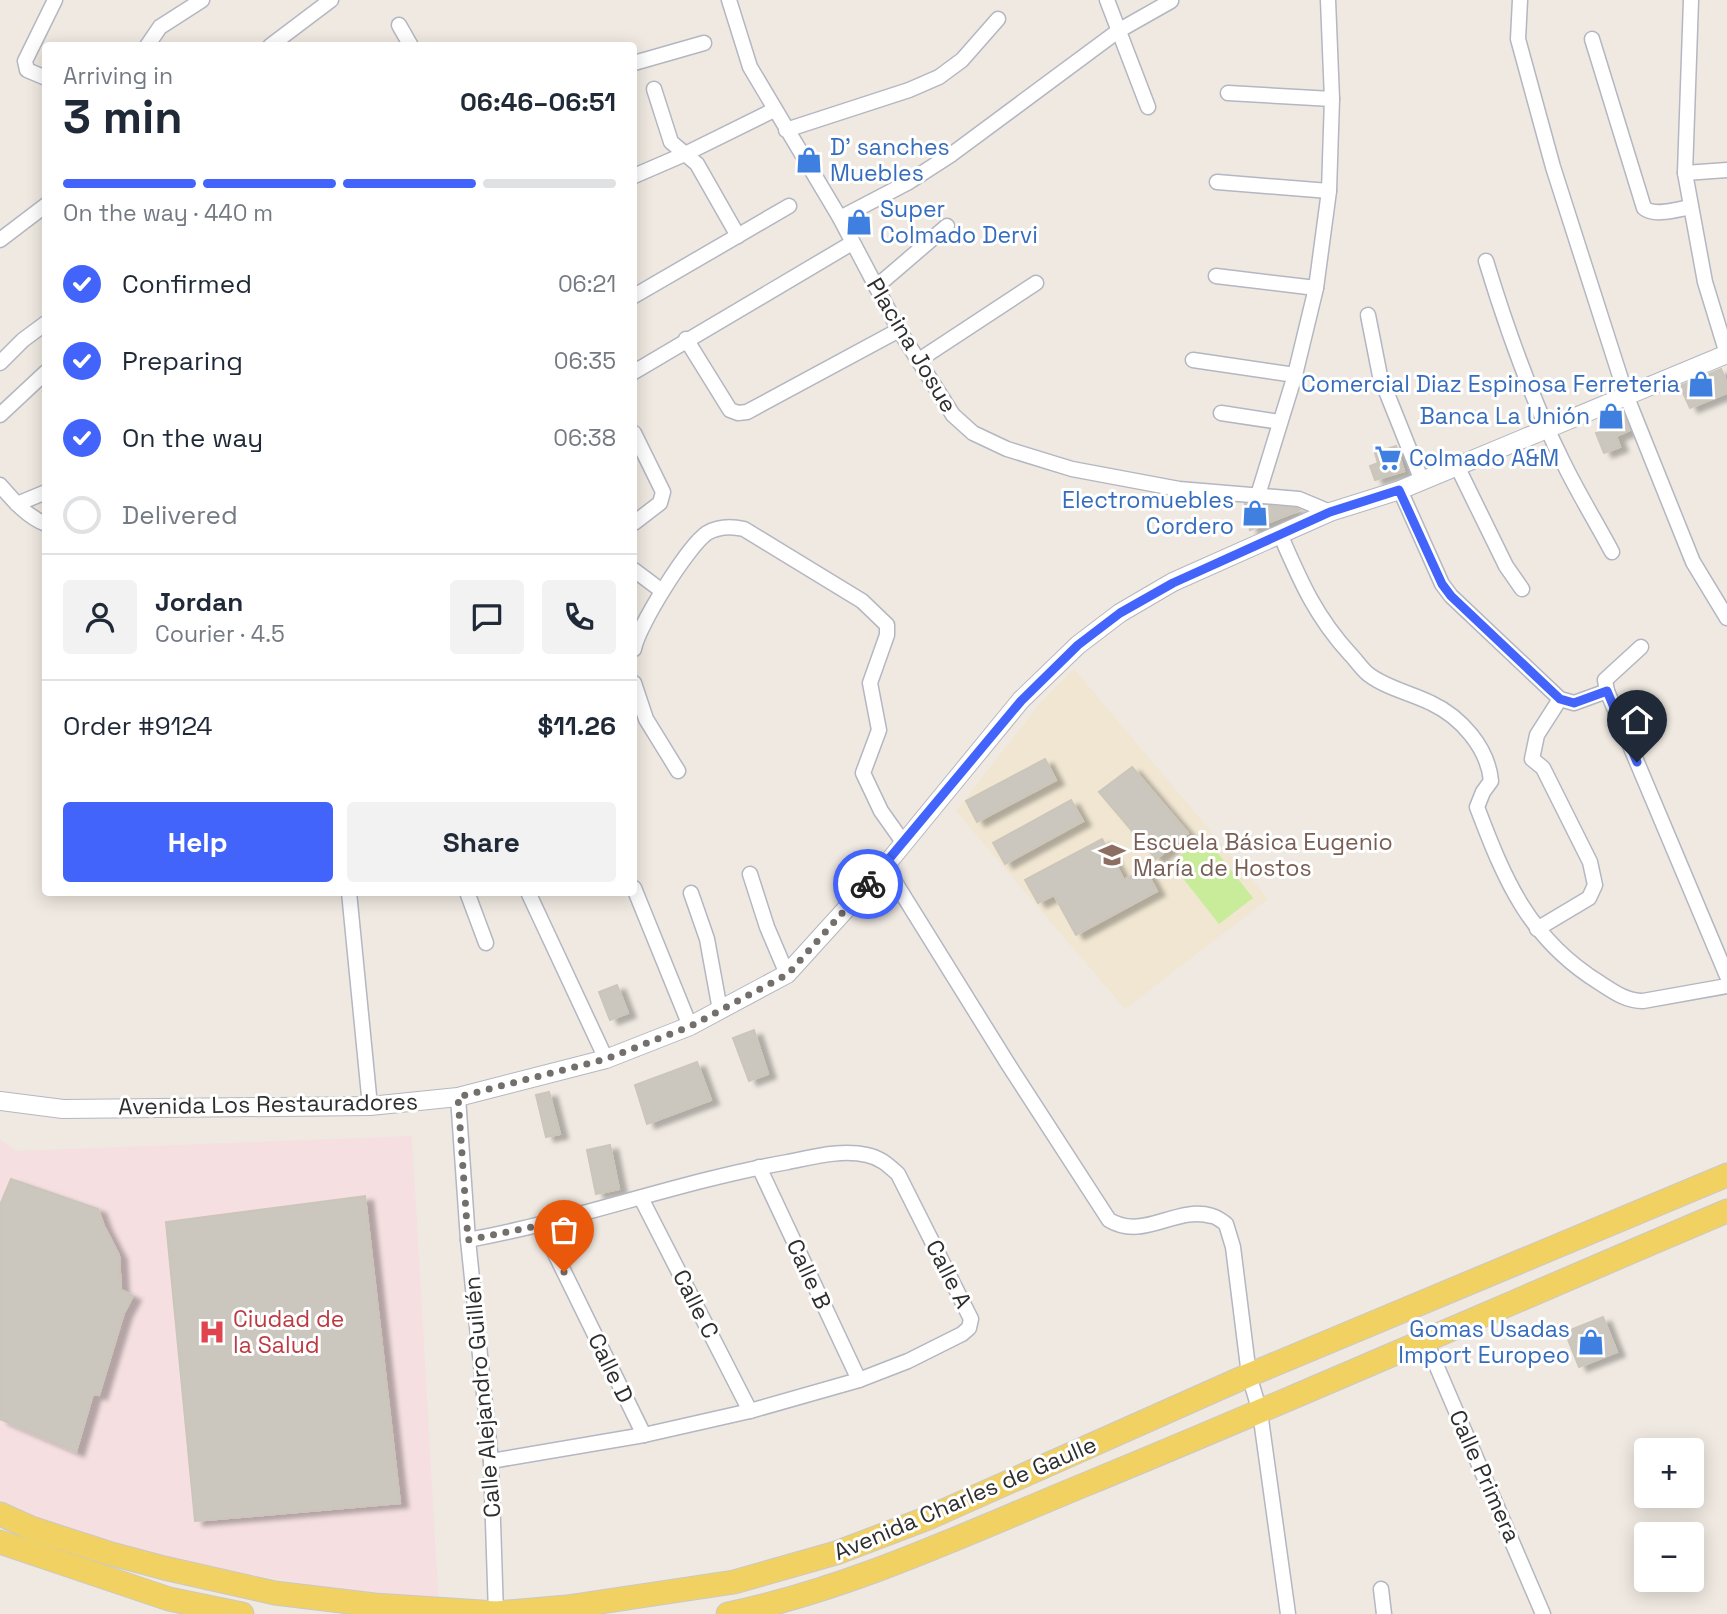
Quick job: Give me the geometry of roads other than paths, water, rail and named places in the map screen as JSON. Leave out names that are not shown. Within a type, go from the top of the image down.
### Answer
[{"type":"main road","name":"Avenida Charles de Gaulle","points":[[0,1514],[31,1528],[107,1553],[275,1593],[374,1605],[496,1613],[567,1607],[734,1582],[823,1557],[929,1518],[1249,1375],[1727,1175]]},
{"type":"main road","name":"Avenida Charles de Gaulle","points":[[729,1614],[777,1604],[908,1557],[1260,1412],[1424,1339],[1727,1211]]},
{"type":"main road","points":[[0,1542],[169,1599],[242,1614]]},
{"type":"street","points":[[42,76],[27,69],[25,61],[55,0]]},
{"type":"street","points":[[150,42],[160,27],[202,0]]},
{"type":"street","points":[[275,42],[331,0]]},
{"type":"street","name":"Placina Josue","points":[[729,0],[750,67],[840,218],[899,330],[953,415],[973,433],[1007,449],[1072,469],[1179,489],[1299,499],[1330,512]]},
{"type":"street","points":[[1107,0],[1148,107]]},
{"type":"street","points":[[1258,495],[1294,375],[1316,288],[1329,191],[1332,99],[1328,0]]},
{"type":"street","points":[[1520,0],[1517,39],[1553,167],[1626,395],[1693,562],[1727,618]]},
{"type":"street","points":[[1691,0],[1685,173],[1705,282],[1727,354]]},
{"type":"street","points":[[840,218],[907,183],[952,154],[1118,31],[1171,1]]},
{"type":"street","points":[[786,130],[909,90],[939,77],[962,60],[998,19]]},
{"type":"street","points":[[399,25],[409,42]]},
{"type":"street","points":[[1592,39],[1644,208],[1648,212],[1655,212],[1691,207]]},
{"type":"street","points":[[637,62],[704,43]]},
{"type":"street","points":[[654,89],[671,142],[697,164],[738,236]]},
{"type":"street","points":[[1228,93],[1332,99]]},
{"type":"street","points":[[637,175],[775,110]]},
{"type":"street","points":[[1685,173],[1727,170]]},
{"type":"street","points":[[1217,182],[1329,191]]},
{"type":"street","points":[[637,294],[789,206]]},
{"type":"street","points":[[0,240],[42,208]]},
{"type":"street","points":[[876,287],[947,226]]},
{"type":"street","points":[[637,370],[852,243]]},
{"type":"street","points":[[1486,261],[1505,324],[1547,428],[1612,552]]},
{"type":"street","points":[[1216,276],[1316,288]]},
{"type":"street","points":[[919,360],[1036,283]]},
{"type":"street","points":[[1368,315],[1380,376],[1422,481]]},
{"type":"street","points":[[0,363],[42,326]]},
{"type":"street","points":[[686,340],[730,410],[738,413],[747,412],[899,330]]},
{"type":"street","name":"Avenida Los Restauradores","points":[[0,1101],[63,1109],[370,1106],[458,1097],[606,1059],[691,1026],[788,974],[885,866],[1021,701],[1078,645],[1120,613],[1173,583],[1330,512],[1422,481],[1727,354]]},
{"type":"street","points":[[1193,360],[1294,375]]},
{"type":"street","points":[[0,415],[42,376]]},
{"type":"street","points":[[1221,413],[1280,422]]},
{"type":"street","points":[[637,439],[663,492],[660,503],[637,521]]},
{"type":"street","points":[[1457,466],[1506,566],[1522,589]]},
{"type":"street","points":[[0,485],[17,504],[42,522]]},
{"type":"street","points":[[1399,490],[1446,590],[1560,699],[1574,703],[1607,691]]},
{"type":"street","points":[[17,504],[42,494]]},
{"type":"street","points":[[637,634],[662,591],[704,535],[731,526],[744,528],[862,601],[885,620],[887,635],[870,683],[879,730],[863,773],[880,811],[903,842]]},
{"type":"street","points":[[1280,534],[1310,602],[1339,642],[1368,675],[1434,704],[1463,726],[1478,745],[1490,767],[1491,781],[1476,807],[1504,876],[1537,929],[1577,969],[1631,1001],[1643,1002],[1727,986]]},
{"type":"street","points":[[637,572],[662,591]]},
{"type":"street","points":[[1641,647],[1605,680],[1607,691],[1727,976]]},
{"type":"street","points":[[637,692],[646,719],[678,771]]},
{"type":"street","points":[[1537,929],[1589,898],[1595,885],[1590,862],[1544,768],[1532,759],[1537,735],[1560,699]]},
{"type":"street","points":[[885,866],[1008,1065],[1109,1220],[1120,1227],[1134,1228],[1194,1214],[1213,1216],[1226,1224],[1233,1247],[1249,1375],[1260,1412],[1288,1614]]},
{"type":"street","points":[[750,874],[767,927],[788,974]]},
{"type":"street","points":[[691,893],[707,939],[720,1010]]},
{"type":"street","points":[[637,895],[691,1026]]},
{"type":"street","points":[[349,896],[370,1106]]},
{"type":"street","points":[[468,896],[486,943]]},
{"type":"street","points":[[530,896],[606,1059]]},
{"type":"street","name":"Calle Alejandro Guillén","points":[[458,1097],[468,1240],[491,1461],[496,1613]]},
{"type":"street","name":"Calle A","points":[[468,1240],[541,1225],[759,1167],[848,1153],[866,1154],[882,1159],[898,1174],[971,1320],[969,1328],[962,1334],[908,1361],[859,1380],[750,1411],[644,1435],[491,1461]]},
{"type":"street","name":"Calle B","points":[[759,1167],[859,1380]]},
{"type":"street","name":"Calle C","points":[[641,1198],[750,1411]]},
{"type":"street","name":"Calle D","points":[[541,1225],[644,1435]]},
{"type":"street","name":"Calle Primera","points":[[1424,1339],[1543,1614]]},
{"type":"street","points":[[1381,1589],[1384,1614]]},
{"type":"place","name":"D’ sanches Muebles","points":[[809,160]]},
{"type":"place","name":"Super Colmado Dervi","points":[[859,222]]},
{"type":"place","name":"Comercial Diaz Espinosa Ferreteria","points":[[1701,384]]},
{"type":"place","name":"Banca La Unión","points":[[1611,416]]},
{"type":"place","name":"Colmado A&M","points":[[1388,458]]},
{"type":"place","name":"Electromuebles Cordero","points":[[1255,513]]},
{"type":"place","name":"Escuela Básica Eugenio María de Hostos","points":[[1112,855]]},
{"type":"place","name":"Ciudad de la Salud","points":[[212,1332]]},
{"type":"place","name":"Gomas Usadas Import Europeo","points":[[1591,1342]]}]
